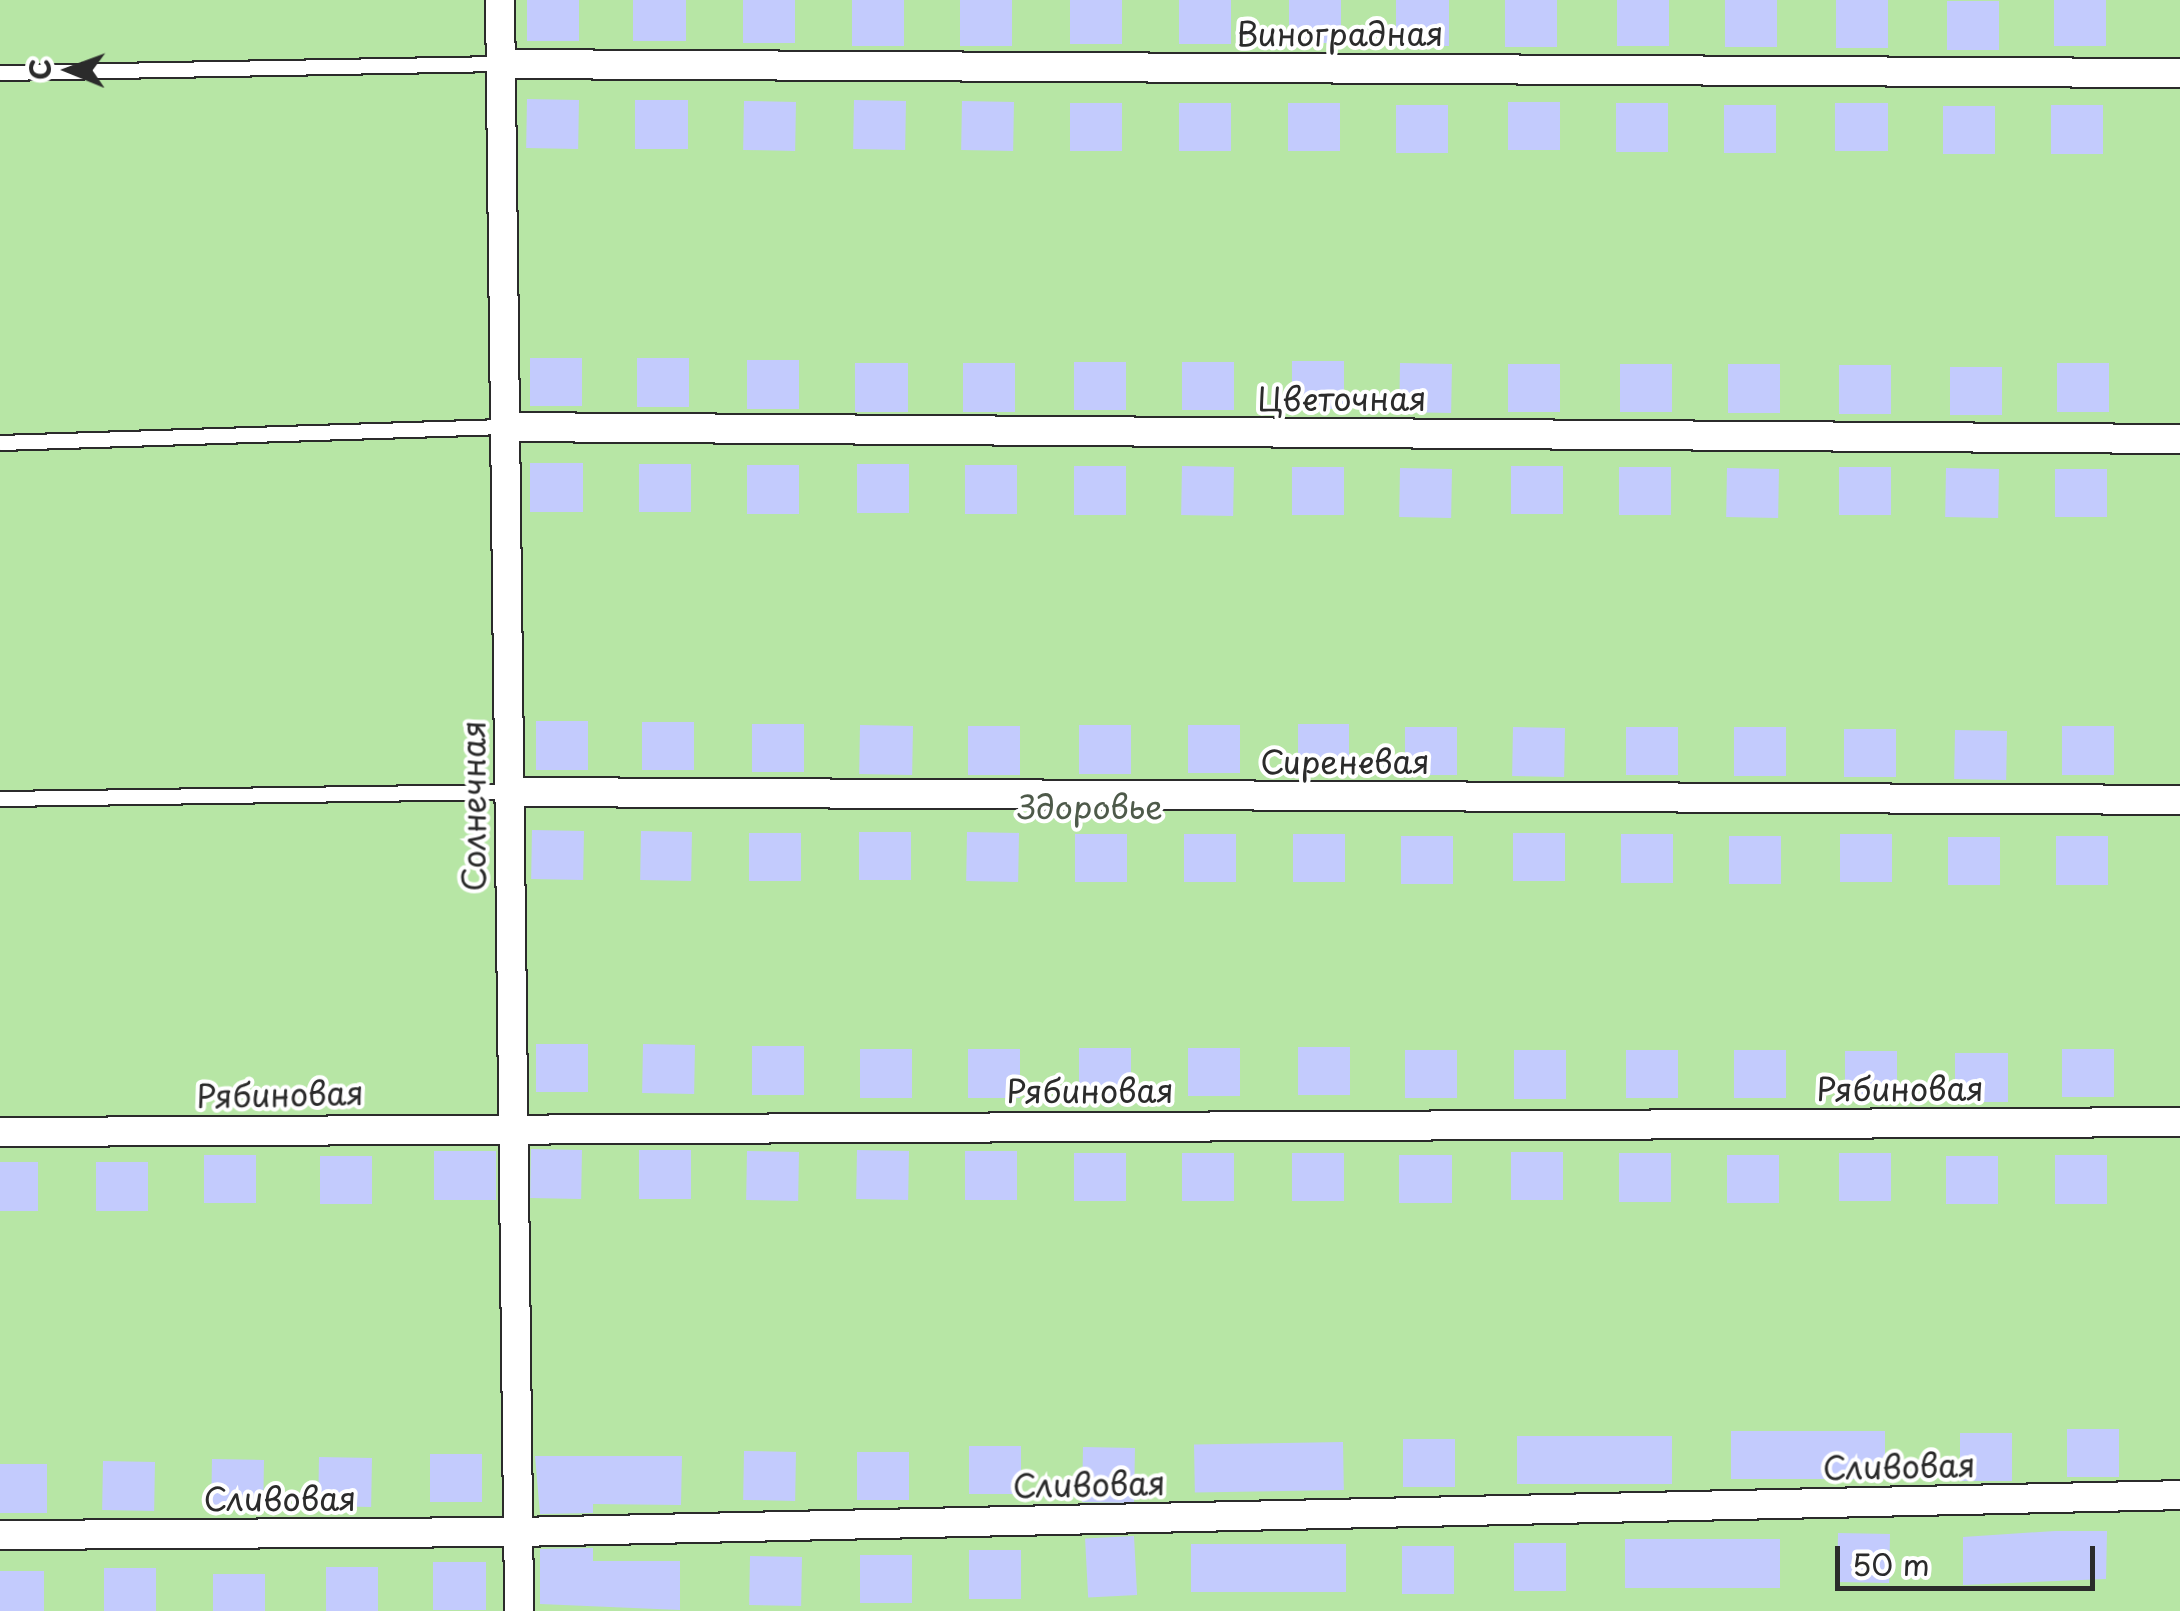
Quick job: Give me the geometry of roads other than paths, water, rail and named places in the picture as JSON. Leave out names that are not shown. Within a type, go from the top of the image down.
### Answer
[{"type":"street","name":"Солнечная","points":[[500,0],[510,1126],[519,1611]]},
{"type":"street","name":"Виноградная","points":[[500,64],[2180,73]]},
{"type":"street","name":"Цветочная","points":[[504,427],[2180,439]]},
{"type":"street","name":"Сиреневая","points":[[509,792],[2180,800]]},
{"type":"street","name":"Рябиновая","points":[[0,1132],[510,1126],[2180,1122]]},
{"type":"street","name":"Сливовая","points":[[0,1535],[518,1532],[2180,1495]]},
{"type":"lane","points":[[0,73],[500,64]]},
{"type":"lane","points":[[0,443],[504,427]]},
{"type":"lane","points":[[0,799],[509,792]]},
{"type":"park label","name":"Здоровье","points":[[1090,806]]}]
